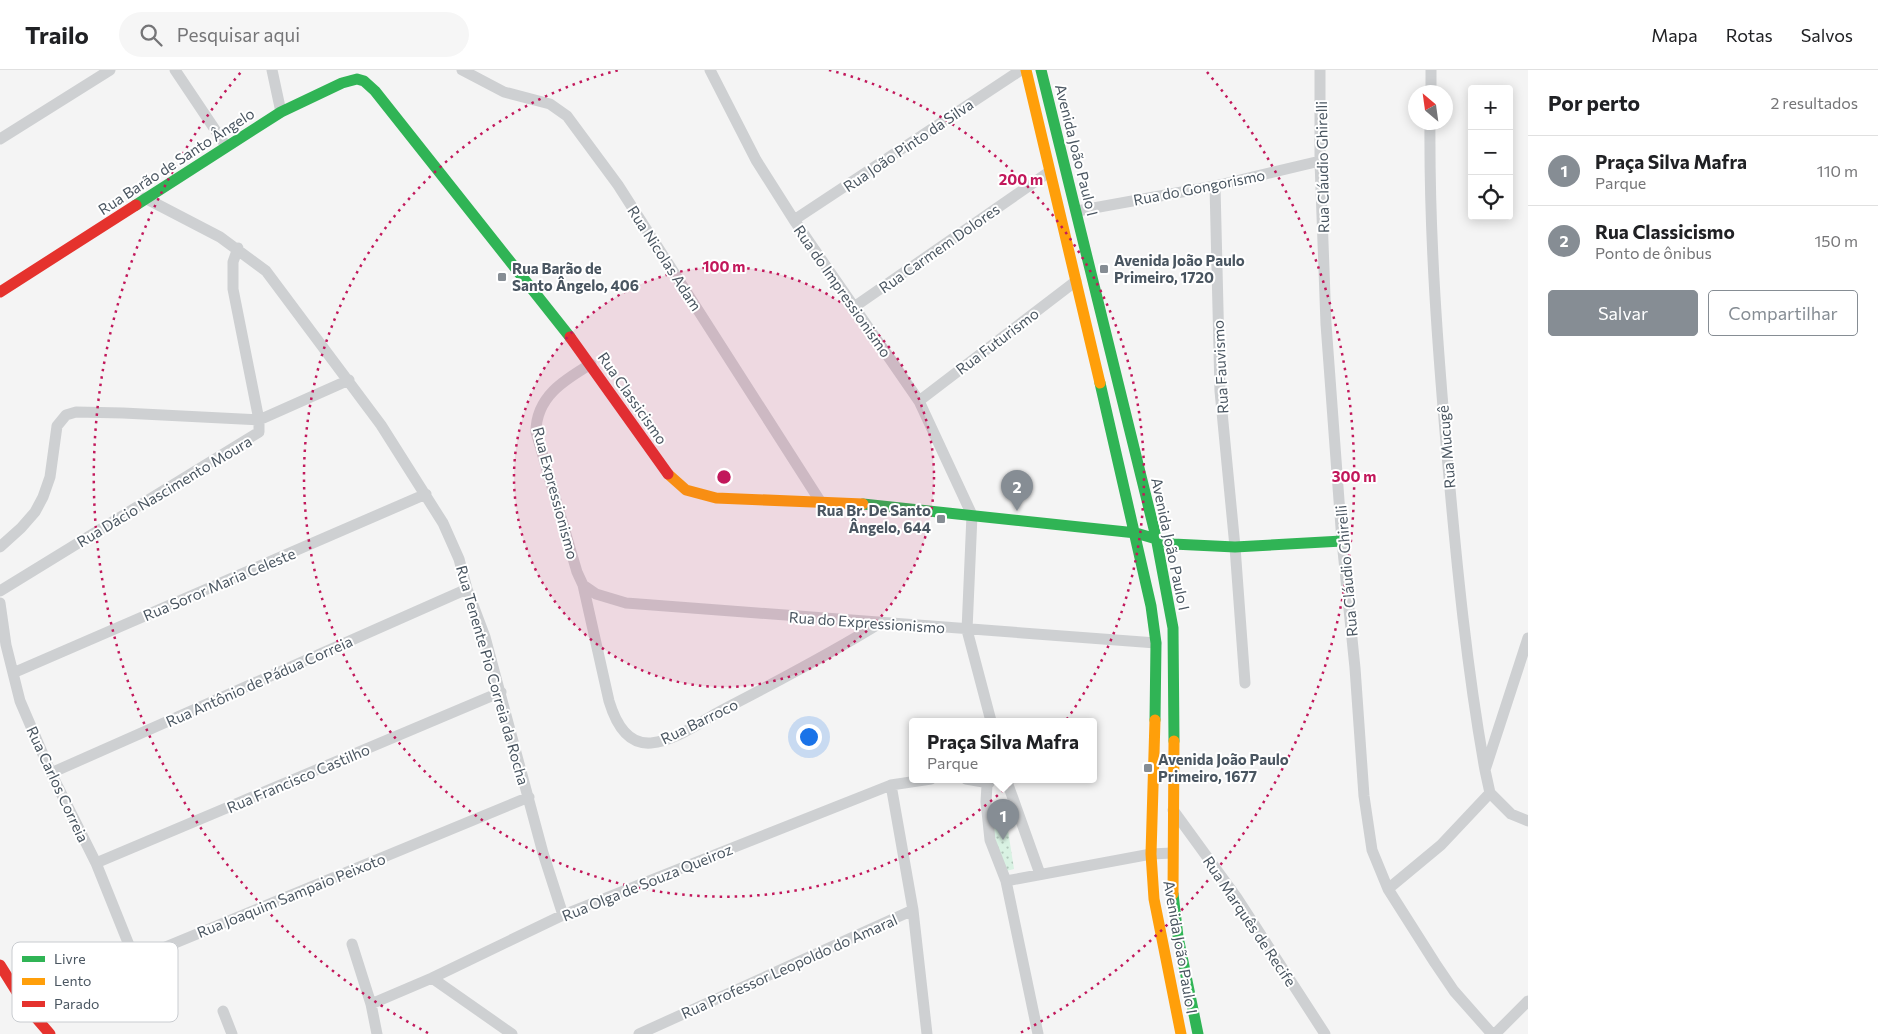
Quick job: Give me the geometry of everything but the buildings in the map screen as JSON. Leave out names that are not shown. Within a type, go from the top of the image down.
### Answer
[{"type":"main road","name":"Avenida João Paulo I","points":[[1026,70],[1136,533],[1151,606],[1156,643],[1151,854],[1154,899],[1182,1034]]},
{"type":"main road","name":"Avenida João Paulo I","points":[[1041,70],[1156,537],[1173,628],[1175,715],[1173,898],[1178,936],[1198,1034]]},
{"type":"main road","name":"Rua Barão de Santo Ângelo","points":[[0,292],[281,112],[342,83],[357,79],[364,81],[374,91]]},
{"type":"main road","name":"Rua Classicismo","points":[[374,91],[512,262],[590,364],[679,486],[704,496],[820,501],[972,515],[1136,533],[1156,537],[1173,544],[1235,547],[1342,541]]},
{"type":"main road","points":[[1156,643],[1162,648],[1169,667],[1175,715]]},
{"type":"main road","points":[[0,965],[12,984]]},
{"type":"main road","points":[[40,1022],[50,1034]]},
{"type":"street","points":[[0,139],[110,70]]},
{"type":"street","points":[[175,70],[226,146]]},
{"type":"street","points":[[272,70],[281,112]]},
{"type":"street","name":"Rua Nicolas Adam","points":[[462,70],[504,92],[550,104],[568,116],[618,185],[820,501]]},
{"type":"street","name":"Rua do Impressionismo","points":[[710,70],[756,160],[794,220],[919,401],[972,515]]},
{"type":"street","name":"Rua João Pinto da Silva","points":[[794,220],[1021,70]]},
{"type":"street","name":"Rua Cláudio Ghirelli","points":[[1320,70],[1320,161],[1326,324],[1342,541],[1368,827],[1374,856],[1388,890],[1454,992],[1494,1034]]},
{"type":"street","points":[[1430,85],[1431,70]]},
{"type":"street","name":"Rua Mucugê","points":[[1430,130],[1436,336],[1456,552],[1476,721],[1490,793]]},
{"type":"street","name":"Rua do Gongorismo","points":[[1077,211],[1215,186],[1320,161]]},
{"type":"street","name":"Rua Carmem Dolores","points":[[854,307],[1049,172]]},
{"type":"street","name":"Rua Fauvismo","points":[[1215,186],[1220,391],[1235,547],[1245,683]]},
{"type":"street","name":"Rua Tenente Pio Correia da Rocha","points":[[146,198],[202,226],[238,248],[260,266],[280,288],[349,380],[426,494],[451,539],[485,637],[563,915]]},
{"type":"street","points":[[0,547],[35,512],[43,497],[50,477],[57,426],[66,415],[76,412],[123,413],[259,420],[233,289],[232,269],[238,248]]},
{"type":"street","name":"Rua Futurismo","points":[[919,401],[1076,281]]},
{"type":"street","name":"Rua Expressionismo","points":[[583,585],[576,572],[536,432],[536,422],[541,407],[556,386],[590,364]]},
{"type":"street","name":"Rua Dácio Nascimento Moura","points":[[0,591],[255,436],[260,429],[259,420],[349,380]]},
{"type":"street","name":"Rua Soror Maria Celeste","points":[[13,673],[426,494]]},
{"type":"street","points":[[972,515],[968,630],[990,718]]},
{"type":"street","name":"Rua do Expressionismo","points":[[583,585],[596,594],[626,603],[1156,643]]},
{"type":"street","name":"Rua Barroco","points":[[583,585],[614,714],[626,734],[638,741],[651,743],[679,733],[800,670],[880,623]]},
{"type":"street","name":"Rua Antônio de Pádua Correia","points":[[51,773],[467,589]]},
{"type":"street","name":"Rua Carlos Correia","points":[[0,603],[6,645],[20,701],[51,773],[96,863],[128,942]]},
{"type":"street","points":[[1485,770],[1528,638]]},
{"type":"street","name":"Rua Francisco Castilho","points":[[96,863],[501,692]]},
{"type":"street","name":"Rua Olga de Souza Queiroz","points":[[371,1004],[432,978],[563,915],[891,785],[909,782]]},
{"type":"street","points":[[990,783],[986,802],[990,840],[1006,881],[1038,1034]]},
{"type":"street","points":[[1007,783],[1040,874]]},
{"type":"street","points":[[891,785],[913,910],[927,1034]]},
{"type":"street","points":[[1388,890],[1441,844],[1490,793],[1511,814],[1528,821]]},
{"type":"street","name":"Rua Joaquim Sampaio Peixoto","points":[[178,942],[529,797]]},
{"type":"street","name":"Rua Marquês de Recife","points":[[1173,810],[1238,898],[1325,1034]]},
{"type":"street","points":[[1006,881],[1151,854],[1172,853]]},
{"type":"street","name":"Rua Professor Leopoldo do Amaral","points":[[639,1034],[913,910]]},
{"type":"street","points":[[352,944],[371,1004],[377,1034]]},
{"type":"street","points":[[432,978],[512,1034]]},
{"type":"street","points":[[1494,1034],[1528,1001]]},
{"type":"street","points":[[223,1011],[232,1034]]},
{"type":"green space","points":[[1000,801],[1005,811],[1014,869],[1002,872],[989,808]]},
{"type":"traffic: fast","points":[[1041,70],[1156,537],[1173,628],[1174,741]]},
{"type":"traffic: fast","points":[[136,205],[281,112],[342,83],[357,79],[364,81],[375,91],[570,337]]},
{"type":"traffic: fast","points":[[1100,383],[1151,606],[1156,643],[1155,720]]},
{"type":"traffic: fast","points":[[863,504],[1136,533],[1173,544],[1235,547],[1342,541]]},
{"type":"traffic: fast","points":[[1173,894],[1178,937],[1198,1034]]},
{"type":"traffic: slow","points":[[1026,70],[1100,383]]},
{"type":"traffic: slow","points":[[668,474],[686,490],[716,498],[863,504]]},
{"type":"traffic: slow","points":[[1155,720],[1151,854],[1154,899],[1181,1034]]},
{"type":"traffic: slow","points":[[1173,894],[1174,741]]},
{"type":"traffic: jam","points":[[0,292],[136,205]]},
{"type":"traffic: jam","points":[[570,337],[668,474]]},
{"type":"traffic: jam","points":[[0,965],[12,984]]},
{"type":"traffic: jam","points":[[40,1022],[50,1034]]},
{"type":"place","name":"Avenida João Paulo Primeiro, 1720","points":[[1104,269]]},
{"type":"place","name":"Rua Barão de Santo Ângelo, 406","points":[[502,277]]},
{"type":"place","name":"Rua Classicismo","points":[[1017,511]]},
{"type":"place","name":"Rua Br. De Santo Ângelo, 644","points":[[941,519]]},
{"type":"place","name":"Avenida João Paulo Primeiro, 1677","points":[[1148,768]]},
{"type":"place","name":"Praça Silva Mafra","points":[[1003,840]]}]
